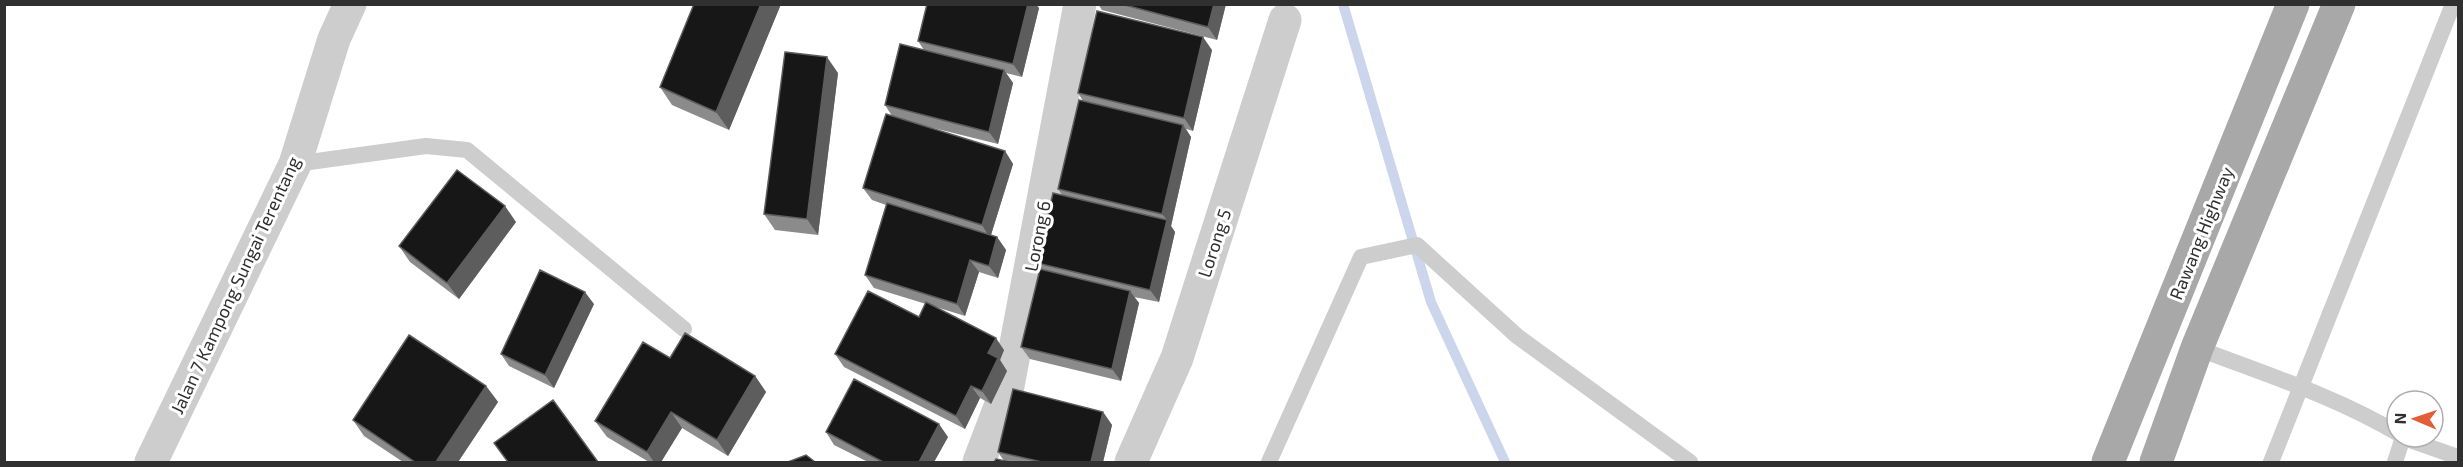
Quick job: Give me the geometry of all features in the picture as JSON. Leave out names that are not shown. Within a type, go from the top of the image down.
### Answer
[{"type":"main road","name":"Rawang Highway","points":[[2108,462],[2294,4]]},
{"type":"main road","points":[[2156,462],[2197,348],[2339,4]]},
{"type":"street","name":"Jalan 7 Kampong Sungai Terentang","points":[[151,462],[295,164],[334,39],[350,4]]},
{"type":"street","name":"Lorong 6","points":[[979,462],[1008,386],[1080,4]]},
{"type":"street","name":"Lorong 5","points":[[1131,462],[1177,358],[1285,20]]},
{"type":"lane","points":[[2271,462],[2453,4]]},
{"type":"lane","points":[[295,164],[426,146],[467,150],[684,329]]},
{"type":"lane","points":[[1269,462],[1361,257],[1418,245],[1518,336],[1690,462]]},
{"type":"lane","points":[[2197,348],[2300,387],[2385,426]]},
{"type":"lane","points":[[2434,449],[2458,457]]},
{"type":"building","points":[[694,4],[761,4],[716,112],[660,87]]},
{"type":"building","points":[[927,4],[1028,4],[1013,64],[918,41]]},
{"type":"building","points":[[1121,4],[1214,4],[1208,27]]},
{"type":"building","points":[[1097,11],[1203,37],[1184,118],[1078,93]]},
{"type":"building","points":[[900,44],[1004,70],[989,132],[885,105]]},
{"type":"building","points":[[785,52],[827,57],[807,219],[764,214]]},
{"type":"building","points":[[1079,100],[1183,125],[1162,214],[1058,189]]},
{"type":"building","points":[[886,114],[1005,151],[982,225],[863,188]]},
{"type":"building","points":[[457,170],[505,206],[447,283],[399,246]]},
{"type":"building","points":[[1053,193],[1167,220],[1150,290],[1037,263]]},
{"type":"building","points":[[887,203],[997,237],[989,266],[970,260],[957,304],[865,275]]},
{"type":"building","points":[[1040,269],[1130,291],[1112,369],[1021,347]]},
{"type":"building","points":[[540,270],[585,292],[545,375],[501,354]]},
{"type":"building","points":[[868,291],[919,317],[926,302],[996,338],[988,353],[998,358],[982,391],[971,386],[956,416],[835,354]]},
{"type":"building","points":[[685,333],[755,376],[717,440],[671,412],[647,452],[595,421],[643,342],[670,358]]},
{"type":"building","points":[[409,335],[486,386],[436,462],[415,462],[353,420]]},
{"type":"building","points":[[854,379],[939,424],[919,462],[883,462],[826,432]]},
{"type":"building","points":[[1013,389],[1103,412],[1091,462],[1042,462],[998,452]]},
{"type":"building","points":[[553,400],[598,462],[508,462],[494,443]]},
{"type":"building","points":[[806,455],[815,462],[788,462]]},
{"type":"building","points":[[996,459],[1010,462],[994,462]]},
{"type":"waterway","points":[[1343,4],[1431,302],[1505,462]]}]
